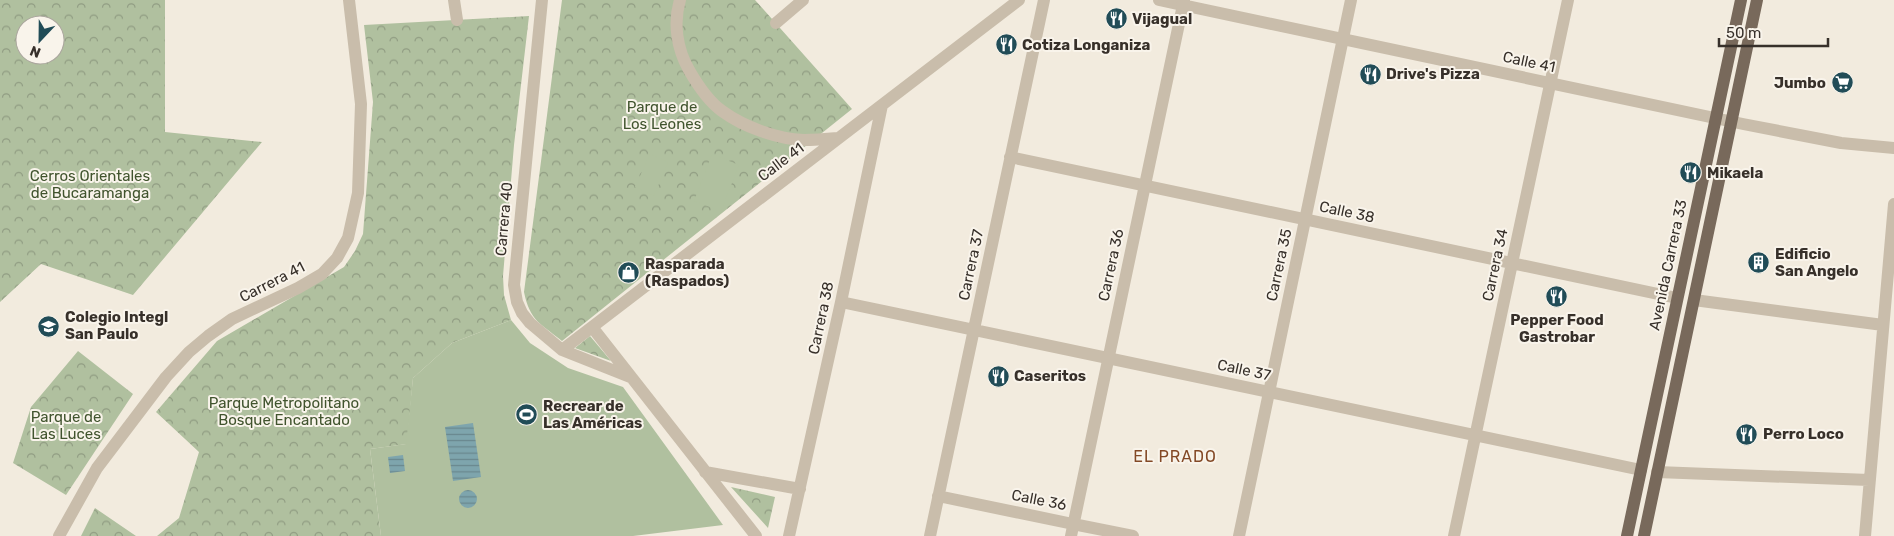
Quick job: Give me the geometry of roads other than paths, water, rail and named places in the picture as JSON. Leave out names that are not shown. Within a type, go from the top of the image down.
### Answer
[{"type":"main road","name":"Avenida Carrera 33","points":[[1627,536],[1741,0]]},
{"type":"main road","points":[[1644,536],[1757,0]]},
{"type":"street","name":"Carrera 41","points":[[59,536],[97,468],[166,377],[189,352],[232,319],[298,288],[322,274],[337,258],[348,238],[358,193],[360,104],[349,0]]},
{"type":"street","points":[[454,0],[457,20]]},
{"type":"street","name":"Carrera 40","points":[[542,0],[528,133],[515,294],[522,313],[530,323],[562,350],[630,377]]},
{"type":"street","points":[[680,0],[676,29],[683,60],[698,86],[721,111],[749,126],[780,136],[802,140],[838,138]]},
{"type":"street","points":[[776,23],[802,0]]},
{"type":"street","name":"Calle 41","points":[[562,350],[1019,0]]},
{"type":"street","name":"Carrera 37","points":[[930,536],[1044,0]]},
{"type":"street","name":"Calle 41","points":[[1159,0],[1183,2],[1343,39],[1715,118],[1841,143],[1894,148]]},
{"type":"street","name":"Carrera 35","points":[[1239,536],[1351,0]]},
{"type":"street","name":"Carrera 34","points":[[1454,536],[1568,0]]},
{"type":"street","name":"Carrera 36","points":[[1072,530],[1183,2]]},
{"type":"street","name":"Carrera 38","points":[[789,536],[882,105]]},
{"type":"street","name":"Calle 38","points":[[1010,157],[1677,298]]},
{"type":"street","points":[[1865,536],[1894,204]]},
{"type":"street","points":[[1694,300],[1883,325]]},
{"type":"street","name":"Calle 37","points":[[841,302],[1641,470]]},
{"type":"street","name":"Carrera 40","points":[[592,327],[756,535]]},
{"type":"street","points":[[706,472],[800,489]]},
{"type":"street","points":[[1657,472],[1869,480]]},
{"type":"street","name":"Calle 36","points":[[938,496],[1072,530],[1133,536]]},
{"type":"street","points":[[742,536],[756,535]]},
{"type":"water","points":[[473,423],[481,477],[453,481],[445,427]]},
{"type":"water","points":[[403,455],[405,471],[390,473],[388,457]]},
{"type":"water","points":[[468,490],[474,493],[477,499],[474,505],[468,508],[462,505],[459,499],[462,493]]},
{"type":"place","name":"Vijagual","points":[[1116,19]]},
{"type":"place","name":"Cotiza Longaniza","points":[[1006,45]]},
{"type":"place","name":"Drive's Pizza","points":[[1370,74]]},
{"type":"place","name":"Jumbo","points":[[1842,83]]},
{"type":"place","name":"Mikaela","points":[[1691,173]]},
{"type":"place","name":"Edificio San Angelo","points":[[1759,263]]},
{"type":"place","name":"Rasparada (Raspados)","points":[[629,273]]},
{"type":"place","name":"Pepper Food Gastrobar","points":[[1557,297]]},
{"type":"place","name":"Colegio Integl San Paulo","points":[[49,326]]},
{"type":"place","name":"Caseritos","points":[[998,376]]},
{"type":"place","name":"Recrear de Las Américas","points":[[527,415]]},
{"type":"place","name":"Perro Loco","points":[[1747,434]]},
{"type":"district","name":"EL PRADO","points":[[1175,456]]},
{"type":"park label","name":"Parque de Los Leones","points":[[662,116]]},
{"type":"park label","name":"Cerros Orientales de Bucaramanga","points":[[90,184]]},
{"type":"park label","name":"Parque Metropolitano Bosque Encantado","points":[[284,412]]},
{"type":"park label","name":"Parque de Las Luces","points":[[66,426]]}]
